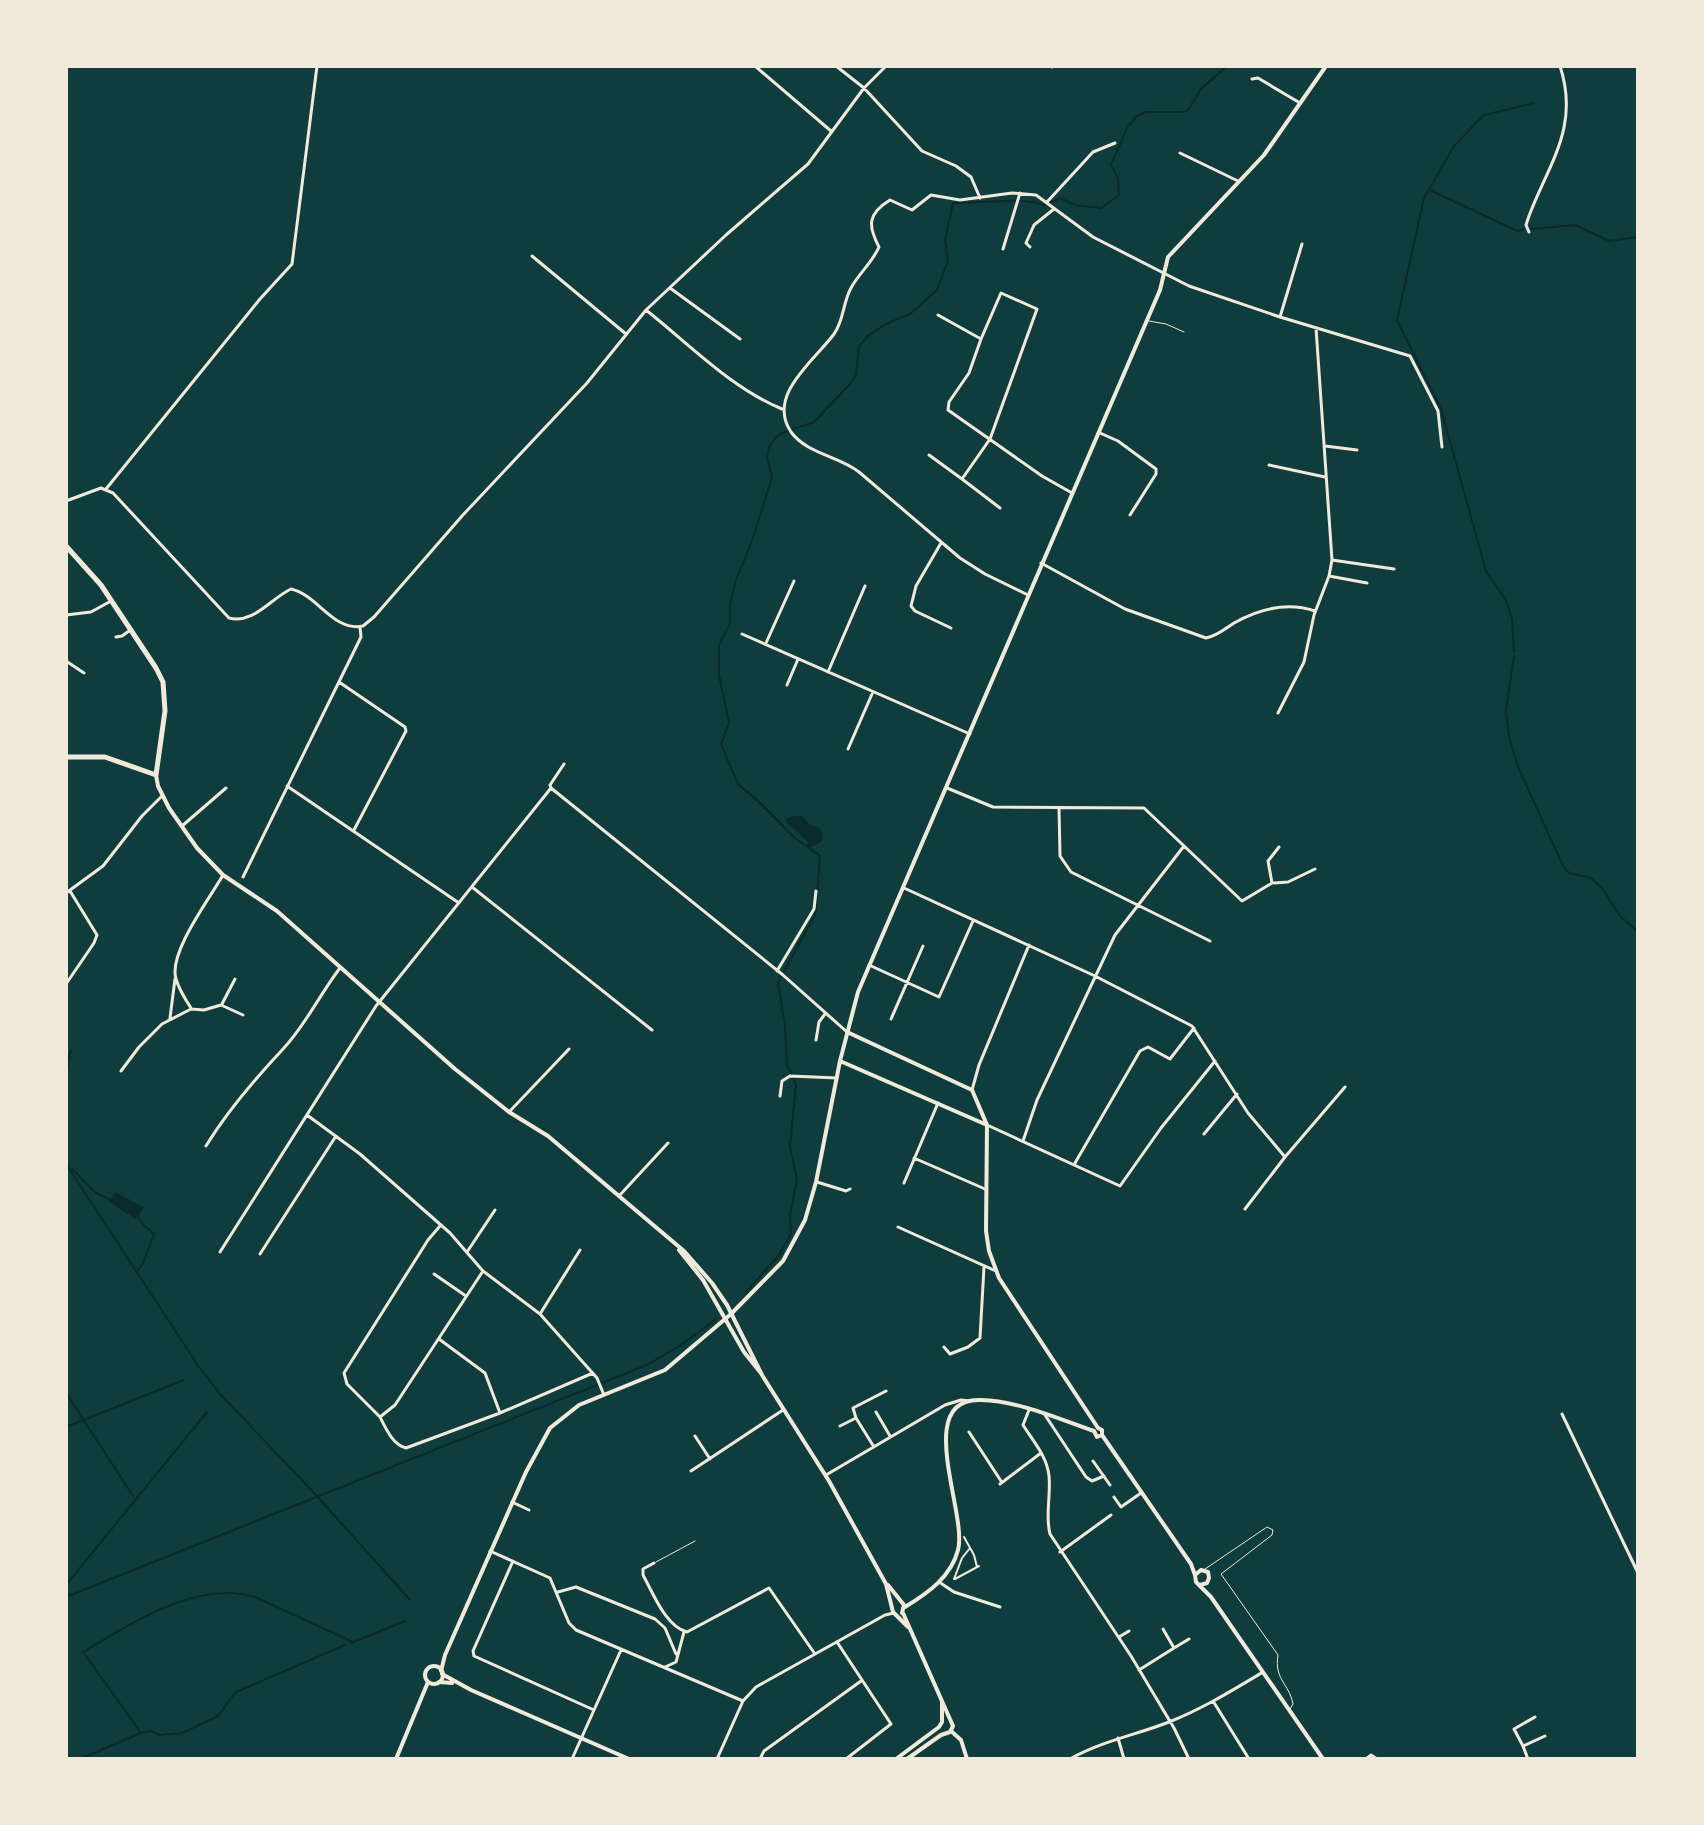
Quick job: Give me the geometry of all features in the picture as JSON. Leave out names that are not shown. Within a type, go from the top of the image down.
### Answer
[{"type":"main road","points":[[66,546],[111,601],[156,668],[165,687],[165,711],[156,775],[105,757],[66,757]]},
{"type":"street","points":[[106,489],[292,264],[317,66]]},
{"type":"street","points":[[755,66],[832,132]]},
{"type":"street","points":[[836,66],[864,88],[915,145],[971,177],[980,198]]},
{"type":"street","points":[[875,66],[880,71]]},
{"type":"street","points":[[66,501],[92,490],[106,489],[117,496],[160,547],[229,618],[249,618],[291,589],[306,595],[342,624],[360,627],[374,617],[462,516],[587,383],[646,310],[808,164],[864,88],[886,66]]},
{"type":"street","points":[[396,1759],[425,1695],[440,1671],[536,1450],[553,1424],[572,1409],[665,1370],[726,1319],[768,1279],[788,1254],[805,1220],[816,1182],[855,999],[1147,321],[1168,257],[1264,155],[1326,66]]},
{"type":"street","points":[[1529,232],[1526,225],[1529,216],[1563,139],[1566,102],[1560,66]]},
{"type":"street","points":[[1252,79],[1258,78],[1300,103]]},
{"type":"street","points":[[1047,202],[1093,152],[1115,143]]},
{"type":"street","points":[[1180,153],[1240,182]]},
{"type":"street","points":[[1003,249],[1020,193]]},
{"type":"street","points":[[1028,595],[972,567],[850,465],[813,450],[789,428],[784,409],[790,388],[835,332],[852,285],[879,247],[870,227],[885,203],[893,200],[912,210],[931,195],[951,200],[1020,193],[1036,195],[1093,237],[1189,286],[1410,356],[1438,411],[1442,447]]},
{"type":"street","points":[[1030,247],[1026,243],[1031,229],[1055,208]]},
{"type":"street","points":[[1280,317],[1302,244]]},
{"type":"street","points":[[532,256],[626,334]]},
{"type":"street","points":[[670,288],[740,339]]},
{"type":"street","points":[[962,479],[990,439],[1037,309],[1001,293],[969,373],[947,407],[951,413],[990,439],[1042,476],[1072,493]]},
{"type":"street","points":[[646,310],[729,377],[768,403],[784,409]]},
{"type":"street","points":[[938,315],[981,339]]},
{"type":"street","points":[[1278,713],[1304,662],[1315,611],[1332,560],[1316,328]]},
{"type":"street","points":[[1098,432],[1118,441],[1156,469],[1156,474],[1130,515]]},
{"type":"street","points":[[1324,445],[1357,450]]},
{"type":"street","points":[[929,455],[1000,508]]},
{"type":"street","points":[[1269,465],[1325,477]]},
{"type":"street","points":[[941,543],[916,586],[911,606],[915,611],[951,628]]},
{"type":"street","points":[[1332,560],[1394,569]]},
{"type":"street","points":[[1041,563],[1125,609],[1206,638],[1275,608],[1292,606],[1315,611]]},
{"type":"street","points":[[1329,576],[1367,583]]},
{"type":"street","points":[[766,644],[794,581]]},
{"type":"street","points":[[828,672],[865,586]]},
{"type":"street","points":[[66,615],[91,612],[111,601]]},
{"type":"street","points":[[239,886],[361,637],[360,627]]},
{"type":"street","points":[[116,637],[129,631]]},
{"type":"street","points":[[742,634],[970,734]]},
{"type":"street","points":[[787,685],[798,659]]},
{"type":"street","points":[[66,661],[84,673]]},
{"type":"street","points":[[338,681],[406,728],[354,830]]},
{"type":"street","points":[[848,749],[873,693]]},
{"type":"street","points":[[220,1252],[379,1002],[551,788],[564,764]]},
{"type":"street","points":[[156,775],[162,796],[182,826],[197,848],[223,875],[277,911],[509,1112],[548,1136],[619,1196],[705,1275],[731,1314],[783,1410],[826,1475],[899,1608],[941,1699],[944,1733]]},
{"type":"street","points":[[287,786],[459,903]]},
{"type":"street","points":[[182,826],[226,788]]},
{"type":"street","points":[[551,788],[780,973],[847,1032],[972,1090]]},
{"type":"street","points":[[947,788],[990,807],[1144,808],[1242,901],[1272,883],[1288,882],[1315,869]]},
{"type":"street","points":[[66,984],[97,935],[68,892],[103,866],[142,816],[162,796]]},
{"type":"street","points":[[1059,808],[1060,856],[1064,865],[1078,877],[1210,941]]},
{"type":"street","points":[[1023,1141],[1037,1100],[1115,935],[1184,846]]},
{"type":"street","points":[[1272,883],[1268,861],[1279,847]]},
{"type":"street","points":[[170,1018],[182,946],[223,875]]},
{"type":"street","points":[[472,887],[652,1030]]},
{"type":"street","points":[[904,888],[1095,976],[1194,1028],[1254,1121],[1285,1157]]},
{"type":"street","points":[[780,973],[814,909],[816,891]]},
{"type":"street","points":[[869,965],[939,997],[973,921]]},
{"type":"street","points":[[1029,945],[979,1065],[972,1090],[987,1125],[986,1231],[996,1271],[1012,1301],[1096,1430]]},
{"type":"street","points":[[891,1019],[923,946]]},
{"type":"street","points":[[206,1146],[226,1113],[282,1050],[340,968]]},
{"type":"street","points":[[175,978],[191,1009]]},
{"type":"street","points":[[221,1005],[235,979]]},
{"type":"street","points":[[121,1071],[157,1028],[170,1018],[191,1009],[204,1010],[221,1005],[243,1015]]},
{"type":"street","points":[[816,1040],[819,1022],[826,1013]]},
{"type":"street","points":[[1073,1164],[1140,1051],[1148,1047],[1170,1059],[1194,1028]]},
{"type":"street","points":[[509,1112],[569,1049]]},
{"type":"street","points":[[840,1061],[1120,1186],[1161,1128],[1215,1061]]},
{"type":"street","points":[[780,1096],[782,1081],[790,1076],[837,1078]]},
{"type":"street","points":[[1245,1209],[1345,1087]]},
{"type":"street","points":[[1204,1134],[1237,1094]]},
{"type":"street","points":[[904,1183],[938,1103]]},
{"type":"street","points":[[307,1115],[336,1135],[440,1226],[483,1271],[540,1314],[593,1373],[604,1395]]},
{"type":"street","points":[[260,1254],[336,1135]]},
{"type":"street","points":[[619,1196],[668,1143]]},
{"type":"street","points":[[914,1158],[985,1189]]},
{"type":"street","points":[[816,1182],[846,1191],[850,1189]]},
{"type":"street","points":[[467,1252],[495,1210]]},
{"type":"street","points":[[440,1226],[344,1373],[347,1384],[380,1417],[399,1446],[406,1448],[500,1413],[593,1373]]},
{"type":"street","points":[[898,1227],[996,1271]]},
{"type":"street","points":[[675,1245],[703,1280],[744,1352],[762,1375]]},
{"type":"street","points":[[540,1314],[580,1250]]},
{"type":"street","points":[[944,1347],[950,1354],[980,1338],[984,1267]]},
{"type":"street","points":[[380,1417],[395,1405],[483,1271]]},
{"type":"street","points":[[434,1274],[466,1296]]},
{"type":"street","points":[[438,1338],[485,1373],[500,1413]]},
{"type":"street","points":[[874,1447],[853,1408],[886,1391]]},
{"type":"street","points":[[826,1475],[945,1405],[961,1400],[990,1401],[1102,1430],[1102,1435],[1191,1564],[1195,1580],[1211,1597],[1323,1759]]},
{"type":"street","points":[[717,1759],[743,1701],[760,1684],[915,1601],[939,1582],[956,1556],[961,1529],[944,1445],[946,1428],[956,1408],[970,1401]]},
{"type":"street","points":[[691,1471],[783,1410]]},
{"type":"street","points":[[1029,1410],[1023,1425],[1042,1453],[1049,1476],[1049,1530],[1060,1552],[1119,1637],[1189,1759]]},
{"type":"street","points":[[876,1412],[891,1437]]},
{"type":"street","points":[[1562,1414],[1638,1573]]},
{"type":"street","points":[[1045,1415],[1086,1477],[1092,1481],[1104,1476]]},
{"type":"street","points":[[840,1426],[856,1418]]},
{"type":"street","points":[[969,1432],[1000,1483],[1042,1453]]},
{"type":"street","points":[[695,1436],[710,1459]]},
{"type":"street","points":[[1093,1461],[1110,1485]]},
{"type":"street","points":[[1114,1497],[1121,1507],[1142,1492]]},
{"type":"street","points":[[512,1502],[529,1510]]},
{"type":"street","points":[[1060,1552],[1111,1515]]},
{"type":"street","points":[[964,1537],[970,1548],[978,1566],[954,1579],[962,1558],[970,1548]]},
{"type":"street","points":[[490,1551],[546,1575],[558,1592],[573,1628],[743,1701]]},
{"type":"street","points":[[513,1561],[473,1651],[474,1656],[594,1710]]},
{"type":"street","points":[[654,1563],[643,1569],[643,1575],[666,1614],[684,1632]]},
{"type":"street","points":[[1191,1564],[1208,1574],[1211,1597]]},
{"type":"street","points":[[1195,1575],[1202,1570]]},
{"type":"street","points":[[1200,1585],[1208,1581]]},
{"type":"street","points":[[939,1582],[954,1592],[1000,1607]]},
{"type":"street","points":[[886,1584],[899,1608]]},
{"type":"street","points":[[558,1592],[575,1586],[655,1619],[665,1628],[676,1654]]},
{"type":"street","points":[[665,1667],[676,1662],[684,1632],[769,1588],[815,1654]]},
{"type":"street","points":[[1163,1629],[1174,1648]]},
{"type":"street","points":[[1119,1637],[1129,1631]]},
{"type":"street","points":[[1139,1670],[1189,1639]]},
{"type":"street","points":[[836,1642],[891,1724],[849,1758]]},
{"type":"street","points":[[572,1759],[621,1650]]},
{"type":"street","points":[[433,1683],[426,1672],[440,1671],[457,1683],[629,1759]]},
{"type":"street","points":[[1070,1759],[1092,1747],[1169,1722],[1263,1672]]},
{"type":"street","points":[[760,1759],[764,1751],[861,1681]]},
{"type":"street","points":[[433,1683],[457,1683]]},
{"type":"street","points":[[1213,1701],[1249,1759]]},
{"type":"street","points":[[1528,1759],[1514,1729],[1535,1717]]},
{"type":"street","points":[[896,1759],[943,1723],[953,1725],[951,1731]]},
{"type":"street","points":[[907,1759],[951,1731]]},
{"type":"street","points":[[951,1731],[961,1740],[967,1759]]},
{"type":"street","points":[[1523,1746],[1545,1736]]},
{"type":"street","points":[[1118,1738],[1124,1759]]},
{"type":"street","points":[[1366,1759],[1371,1755],[1377,1759]]},
{"type":"lane","points":[[1147,321],[1166,324],[1184,332]]},
{"type":"lane","points":[[1202,1570],[1213,1566],[1267,1527],[1273,1530],[1272,1535],[1221,1574],[1278,1655],[1276,1671],[1293,1701],[1289,1710]]},
{"type":"lane","points":[[654,1563],[695,1541]]},
{"type":"water","points":[[802,816],[809,824],[820,828],[821,842],[810,848],[806,846],[808,842],[785,821]]},
{"type":"water","points":[[115,1192],[144,1207],[136,1219],[109,1202]]},
{"type":"waterway","points":[[746,1292],[779,1255],[791,1234],[790,1216],[797,1179],[790,1147],[796,1084],[787,1065],[778,982],[815,915],[820,861],[819,855],[795,838],[738,784],[721,744],[729,723],[719,675],[719,645],[730,624],[735,583],[772,477],[767,458],[769,447],[782,433],[814,422],[851,383],[856,375],[859,346],[869,335],[910,314],[937,290],[948,261],[945,240],[953,203],[1010,201],[1044,205],[1060,198],[1075,205],[1101,208],[1119,195],[1118,178],[1111,165],[1128,126],[1146,112],[1188,110],[1201,89],[1227,66]]},
{"type":"waterway","points":[[1514,652],[1512,619],[1506,600],[1486,571],[1441,409],[1397,320],[1424,198],[1454,146],[1484,115],[1534,103]]},
{"type":"waterway","points":[[1430,190],[1517,231],[1523,230]]},
{"type":"waterway","points":[[1531,229],[1575,225],[1609,241],[1638,237]]},
{"type":"waterway","points":[[1514,656],[1506,710],[1509,737],[1518,767],[1563,866],[1569,873],[1591,878],[1602,888],[1620,916],[1638,932]]},
{"type":"waterway","points":[[66,1073],[71,1050]]},
{"type":"waterway","points":[[66,1164],[199,1367],[221,1395],[410,1600]]},
{"type":"waterway","points":[[72,1169],[96,1193],[111,1200]]},
{"type":"waterway","points":[[136,1272],[143,1264],[154,1234],[137,1215]]},
{"type":"waterway","points":[[66,1597],[647,1365],[716,1319]]},
{"type":"waterway","points":[[66,1427],[184,1380]]},
{"type":"waterway","points":[[66,1393],[133,1496]]},
{"type":"waterway","points":[[66,1585],[207,1412]]},
{"type":"waterway","points":[[141,1733],[83,1652],[165,1607],[210,1594],[233,1593],[255,1597],[353,1642]]},
{"type":"waterway","points":[[351,1643],[405,1621]]},
{"type":"waterway","points":[[80,1759],[141,1733],[182,1733],[218,1716],[236,1692],[345,1645]]}]
